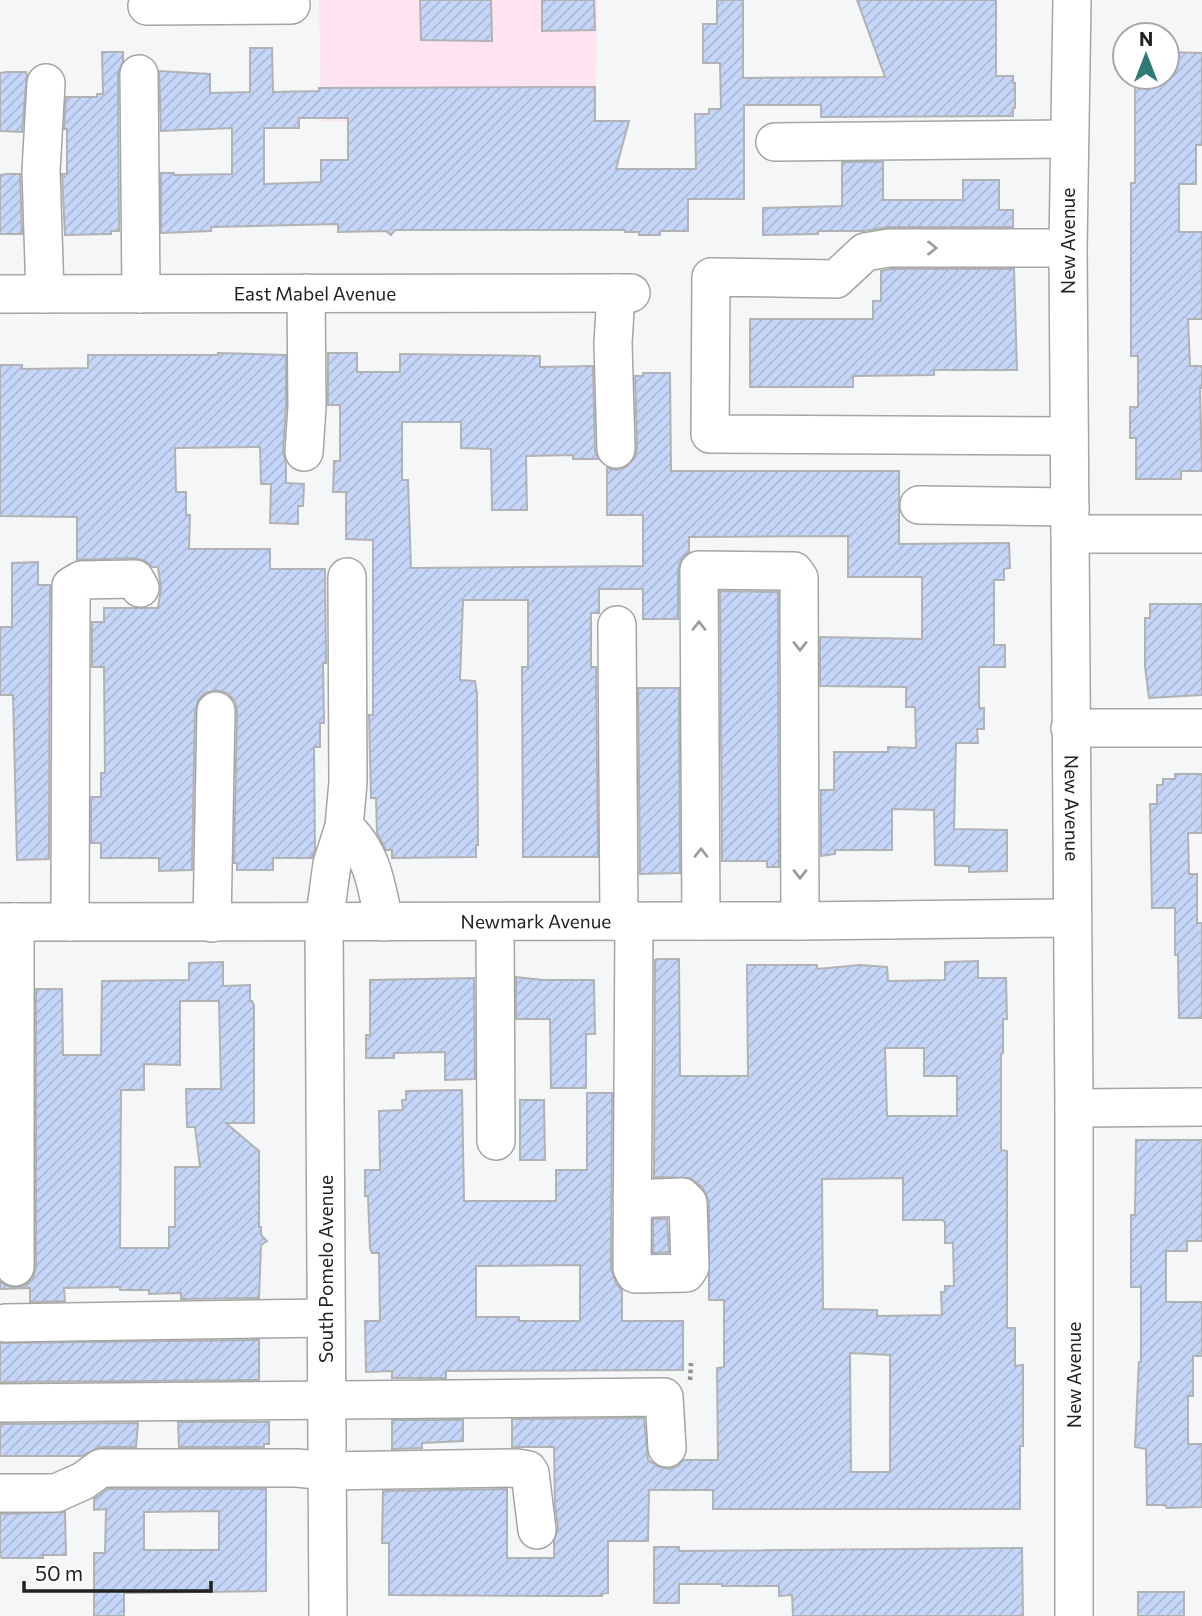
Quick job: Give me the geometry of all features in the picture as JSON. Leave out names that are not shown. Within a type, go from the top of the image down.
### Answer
[{"type":"street","name":"New Avenue","points":[[1072,0],[1068,248],[1074,1108],[1074,1616]]},
{"type":"street","points":[[147,6],[217,3],[291,5]]},
{"type":"street","points":[[139,74],[141,294]]},
{"type":"street","points":[[44,294],[41,171],[46,83]]},
{"type":"street","points":[[775,142],[1068,139]]},
{"type":"street","points":[[1068,248],[889,248],[865,252],[836,279],[711,277],[710,434],[1069,436]]},
{"type":"street","points":[[303,452],[307,407],[306,293]]},
{"type":"street","name":"East Mabel Avenue","points":[[0,294],[623,293],[613,343],[616,449]]},
{"type":"street","points":[[919,505],[1202,534]]},
{"type":"street","points":[[701,921],[699,570],[794,571],[799,578],[800,921]]},
{"type":"street","name":"South Pomelo Avenue","points":[[328,1616],[324,923],[332,864],[344,827],[348,782],[347,577]]},
{"type":"street","points":[[71,922],[71,586],[81,580],[135,579],[140,588]]},
{"type":"street","points":[[617,625],[632,1199]]},
{"type":"street","points":[[212,923],[216,711]]},
{"type":"street","points":[[1070,728],[1202,728]]},
{"type":"street","points":[[344,827],[358,839],[368,859],[384,922]]},
{"type":"street","name":"Newmark Avenue","points":[[8,922],[626,922],[1072,918]]},
{"type":"street","points":[[8,922],[15,1267]]},
{"type":"street","points":[[495,922],[496,1141]]},
{"type":"street","points":[[1074,1108],[1202,1107]]},
{"type":"street","points":[[5,1324],[326,1318]]},
{"type":"street","points":[[0,1403],[653,1375]]},
{"type":"street","points":[[326,1388],[664,1397],[667,1448]]},
{"type":"street","points":[[0,1493],[56,1493],[83,1481],[100,1468],[528,1470],[537,1530]]},
{"type":"shaded area","points":[[319,0],[597,0],[596,119],[321,121]]},
{"type":"building","points":[[420,0],[491,0],[492,41],[421,40]]},
{"type":"building","points":[[542,0],[594,0],[595,30],[542,31]]},
{"type":"building","points":[[717,0],[743,0],[743,78],[885,77],[857,0],[996,0],[996,76],[1013,76],[1013,116],[821,117],[821,105],[744,105],[744,199],[688,199],[688,231],[660,231],[660,235],[639,235],[639,232],[625,230],[395,230],[391,235],[386,231],[338,232],[338,224],[211,227],[211,231],[161,233],[161,173],[232,174],[232,128],[161,131],[159,71],[210,74],[210,93],[250,92],[250,48],[272,48],[273,92],[319,91],[319,88],[595,87],[595,121],[629,121],[616,169],[696,169],[695,114],[709,114],[709,109],[721,109],[720,63],[703,63],[703,24],[717,24]],"holes":[[[299,118],[348,118],[348,160],[321,160],[321,182],[264,184],[264,128],[299,128]]]},
{"type":"building","points":[[102,52],[123,52],[118,74],[119,231],[111,231],[111,234],[65,235],[62,174],[67,174],[67,129],[64,129],[66,97],[97,97],[97,94],[103,94]]},
{"type":"building","points":[[1181,52],[1202,53],[1202,145],[1196,145],[1196,184],[1179,184],[1179,232],[1202,232],[1202,319],[1188,319],[1190,366],[1202,366],[1202,471],[1181,471],[1181,479],[1136,479],[1136,438],[1130,438],[1130,407],[1138,407],[1138,356],[1131,356],[1131,183],[1135,183],[1135,91],[1181,91]]},
{"type":"building","points":[[26,72],[27,75],[22,132],[0,131],[0,73]]},
{"type":"building","points":[[842,162],[883,162],[883,200],[963,200],[963,180],[999,180],[999,210],[1013,210],[1013,227],[889,227],[864,231],[818,231],[818,234],[763,235],[763,208],[842,206]]},
{"type":"building","points":[[20,174],[22,234],[0,234],[0,175]]},
{"type":"building","points":[[1014,269],[1017,370],[934,370],[934,375],[853,376],[853,387],[750,387],[750,319],[873,319],[873,301],[881,301],[881,271]]},
{"type":"building","points":[[328,353],[357,353],[357,372],[400,372],[400,354],[540,356],[540,367],[593,366],[595,450],[598,459],[573,459],[573,455],[526,456],[527,510],[492,510],[491,449],[461,448],[461,422],[402,422],[402,480],[408,480],[411,568],[643,566],[643,515],[607,515],[607,468],[617,470],[626,467],[635,458],[635,376],[643,376],[643,373],[670,373],[671,471],[899,471],[899,544],[1009,543],[1010,568],[1004,569],[1004,580],[994,580],[994,645],[1005,645],[1005,667],[979,667],[979,708],[984,708],[984,729],[977,729],[978,743],[956,743],[954,829],[1007,830],[1007,871],[969,872],[969,866],[935,865],[934,810],[892,809],[892,850],[835,850],[835,854],[821,856],[821,790],[834,790],[834,752],[888,752],[888,747],[916,748],[915,707],[906,707],[906,687],[820,686],[820,637],[922,639],[922,577],[848,577],[848,536],[689,537],[689,552],[681,560],[678,570],[678,619],[643,619],[643,589],[599,589],[599,613],[591,613],[591,667],[596,667],[598,857],[523,857],[522,667],[528,667],[528,600],[463,600],[460,680],[475,681],[477,693],[476,857],[392,858],[392,850],[386,850],[377,833],[376,798],[371,798],[369,715],[373,715],[373,540],[346,539],[346,492],[333,492],[334,461],[340,461],[340,405],[328,405]]},
{"type":"building","points":[[88,355],[286,355],[283,451],[286,483],[304,484],[303,506],[298,506],[298,524],[270,523],[271,484],[261,484],[260,447],[175,448],[176,492],[186,492],[186,515],[190,515],[189,549],[270,549],[270,569],[325,569],[324,723],[320,723],[320,747],[314,747],[315,849],[312,858],[273,858],[273,870],[237,870],[237,863],[234,863],[237,711],[235,701],[227,693],[216,690],[205,693],[198,700],[195,711],[192,870],[159,871],[159,858],[101,858],[101,843],[91,843],[91,797],[101,797],[101,773],[105,773],[104,667],[92,667],[92,622],[104,622],[104,608],[158,608],[161,588],[158,567],[152,567],[135,558],[77,560],[77,517],[0,516],[0,365],[22,365],[22,369],[88,368]]},
{"type":"building","points":[[38,562],[38,585],[50,585],[49,859],[17,860],[13,695],[0,695],[0,627],[12,627],[12,563]]},
{"type":"building","points":[[720,591],[778,592],[779,867],[767,867],[767,861],[722,861]]},
{"type":"building","points":[[1150,604],[1202,604],[1202,695],[1149,698],[1145,666],[1145,618],[1150,618]]},
{"type":"building","points":[[638,688],[679,688],[680,873],[640,874]]},
{"type":"building","points":[[1175,774],[1202,774],[1202,833],[1188,833],[1189,874],[1197,874],[1197,923],[1202,923],[1202,1018],[1179,1018],[1175,908],[1152,908],[1150,804],[1157,804],[1157,785],[1163,785],[1163,779],[1175,779]]},
{"type":"building","points":[[679,959],[680,1076],[748,1076],[747,965],[817,965],[817,969],[860,965],[887,967],[888,981],[945,980],[945,962],[978,961],[978,978],[1006,978],[1007,1019],[1003,1019],[1001,1054],[1001,1150],[1007,1151],[1007,1328],[1015,1328],[1015,1366],[1023,1365],[1020,1509],[713,1509],[713,1490],[649,1490],[648,1541],[608,1541],[608,1593],[602,1596],[389,1595],[389,1543],[382,1543],[383,1491],[507,1489],[507,1558],[554,1558],[554,1541],[558,1527],[554,1447],[512,1447],[512,1419],[644,1418],[648,1460],[657,1466],[669,1469],[678,1466],[683,1460],[718,1460],[717,1368],[724,1367],[724,1300],[709,1300],[709,1202],[703,1188],[690,1178],[654,1177],[655,960]],"holes":[[[885,1048],[924,1048],[924,1076],[957,1076],[957,1116],[887,1116]],[[903,1178],[903,1220],[945,1222],[945,1243],[953,1243],[954,1286],[945,1286],[945,1292],[941,1292],[942,1315],[877,1316],[877,1310],[823,1309],[822,1179]],[[850,1353],[890,1355],[890,1472],[851,1472]]]},
{"type":"building","points":[[223,962],[223,986],[250,985],[250,1001],[254,1006],[254,1123],[226,1123],[259,1151],[259,1227],[261,1235],[267,1241],[261,1245],[259,1298],[181,1299],[181,1293],[149,1294],[149,1290],[120,1290],[120,1287],[64,1288],[65,1301],[30,1302],[30,1288],[0,1289],[0,1281],[14,1288],[26,1285],[33,1277],[36,1267],[36,989],[62,989],[63,1055],[101,1055],[102,981],[189,980],[189,963]],"holes":[[[180,1001],[219,1001],[221,1089],[186,1089],[187,1127],[195,1127],[200,1167],[175,1167],[175,1227],[169,1227],[169,1248],[120,1248],[121,1090],[144,1090],[144,1064],[180,1065]]]},
{"type":"building","points":[[516,977],[594,980],[595,1034],[586,1034],[586,1088],[551,1088],[550,1019],[516,1019]]},
{"type":"building","points":[[474,978],[475,1079],[445,1080],[445,1052],[394,1053],[394,1058],[366,1058],[366,1035],[370,1035],[370,980]]},
{"type":"building","points":[[462,1090],[464,1201],[556,1201],[556,1170],[587,1170],[587,1093],[612,1093],[611,1268],[616,1283],[622,1290],[622,1321],[683,1321],[683,1370],[446,1371],[446,1378],[392,1378],[392,1371],[366,1372],[365,1321],[380,1321],[379,1253],[372,1253],[370,1248],[365,1170],[380,1170],[379,1111],[403,1110],[402,1100],[406,1100],[406,1091]],"holes":[[[580,1265],[580,1321],[519,1321],[519,1317],[476,1317],[476,1266]]]},
{"type":"building","points":[[520,1100],[544,1100],[545,1160],[520,1160]]},
{"type":"building","points":[[1136,1140],[1202,1140],[1202,1241],[1187,1241],[1187,1251],[1166,1251],[1166,1302],[1202,1302],[1202,1356],[1193,1356],[1193,1396],[1188,1396],[1188,1444],[1202,1444],[1202,1507],[1167,1508],[1165,1505],[1147,1505],[1146,1449],[1135,1447],[1141,1362],[1141,1287],[1131,1287],[1131,1215],[1135,1215]]},
{"type":"building","points":[[653,1219],[667,1219],[669,1252],[653,1253]]},
{"type":"building","points":[[259,1340],[259,1380],[0,1382],[0,1343]]},
{"type":"building","points":[[392,1420],[463,1420],[463,1441],[422,1443],[422,1448],[392,1449]]},
{"type":"building","points":[[178,1422],[269,1422],[269,1444],[264,1444],[264,1447],[179,1447]]},
{"type":"building","points":[[138,1423],[136,1447],[100,1447],[82,1456],[0,1456],[0,1424]]},
{"type":"building","points":[[108,1489],[266,1489],[266,1591],[124,1593],[124,1616],[94,1616],[94,1553],[105,1553],[106,1509],[94,1510],[94,1499]],"holes":[[[219,1511],[219,1550],[144,1550],[144,1512]]]},
{"type":"building","points":[[65,1512],[66,1555],[43,1555],[43,1558],[0,1556],[0,1514]]},
{"type":"building","points":[[654,1547],[679,1547],[679,1551],[1022,1548],[1023,1616],[793,1616],[792,1595],[779,1596],[779,1586],[679,1584],[679,1603],[654,1603]]},
{"type":"building","points":[[1138,1592],[1184,1592],[1184,1616],[1138,1616]]}]
